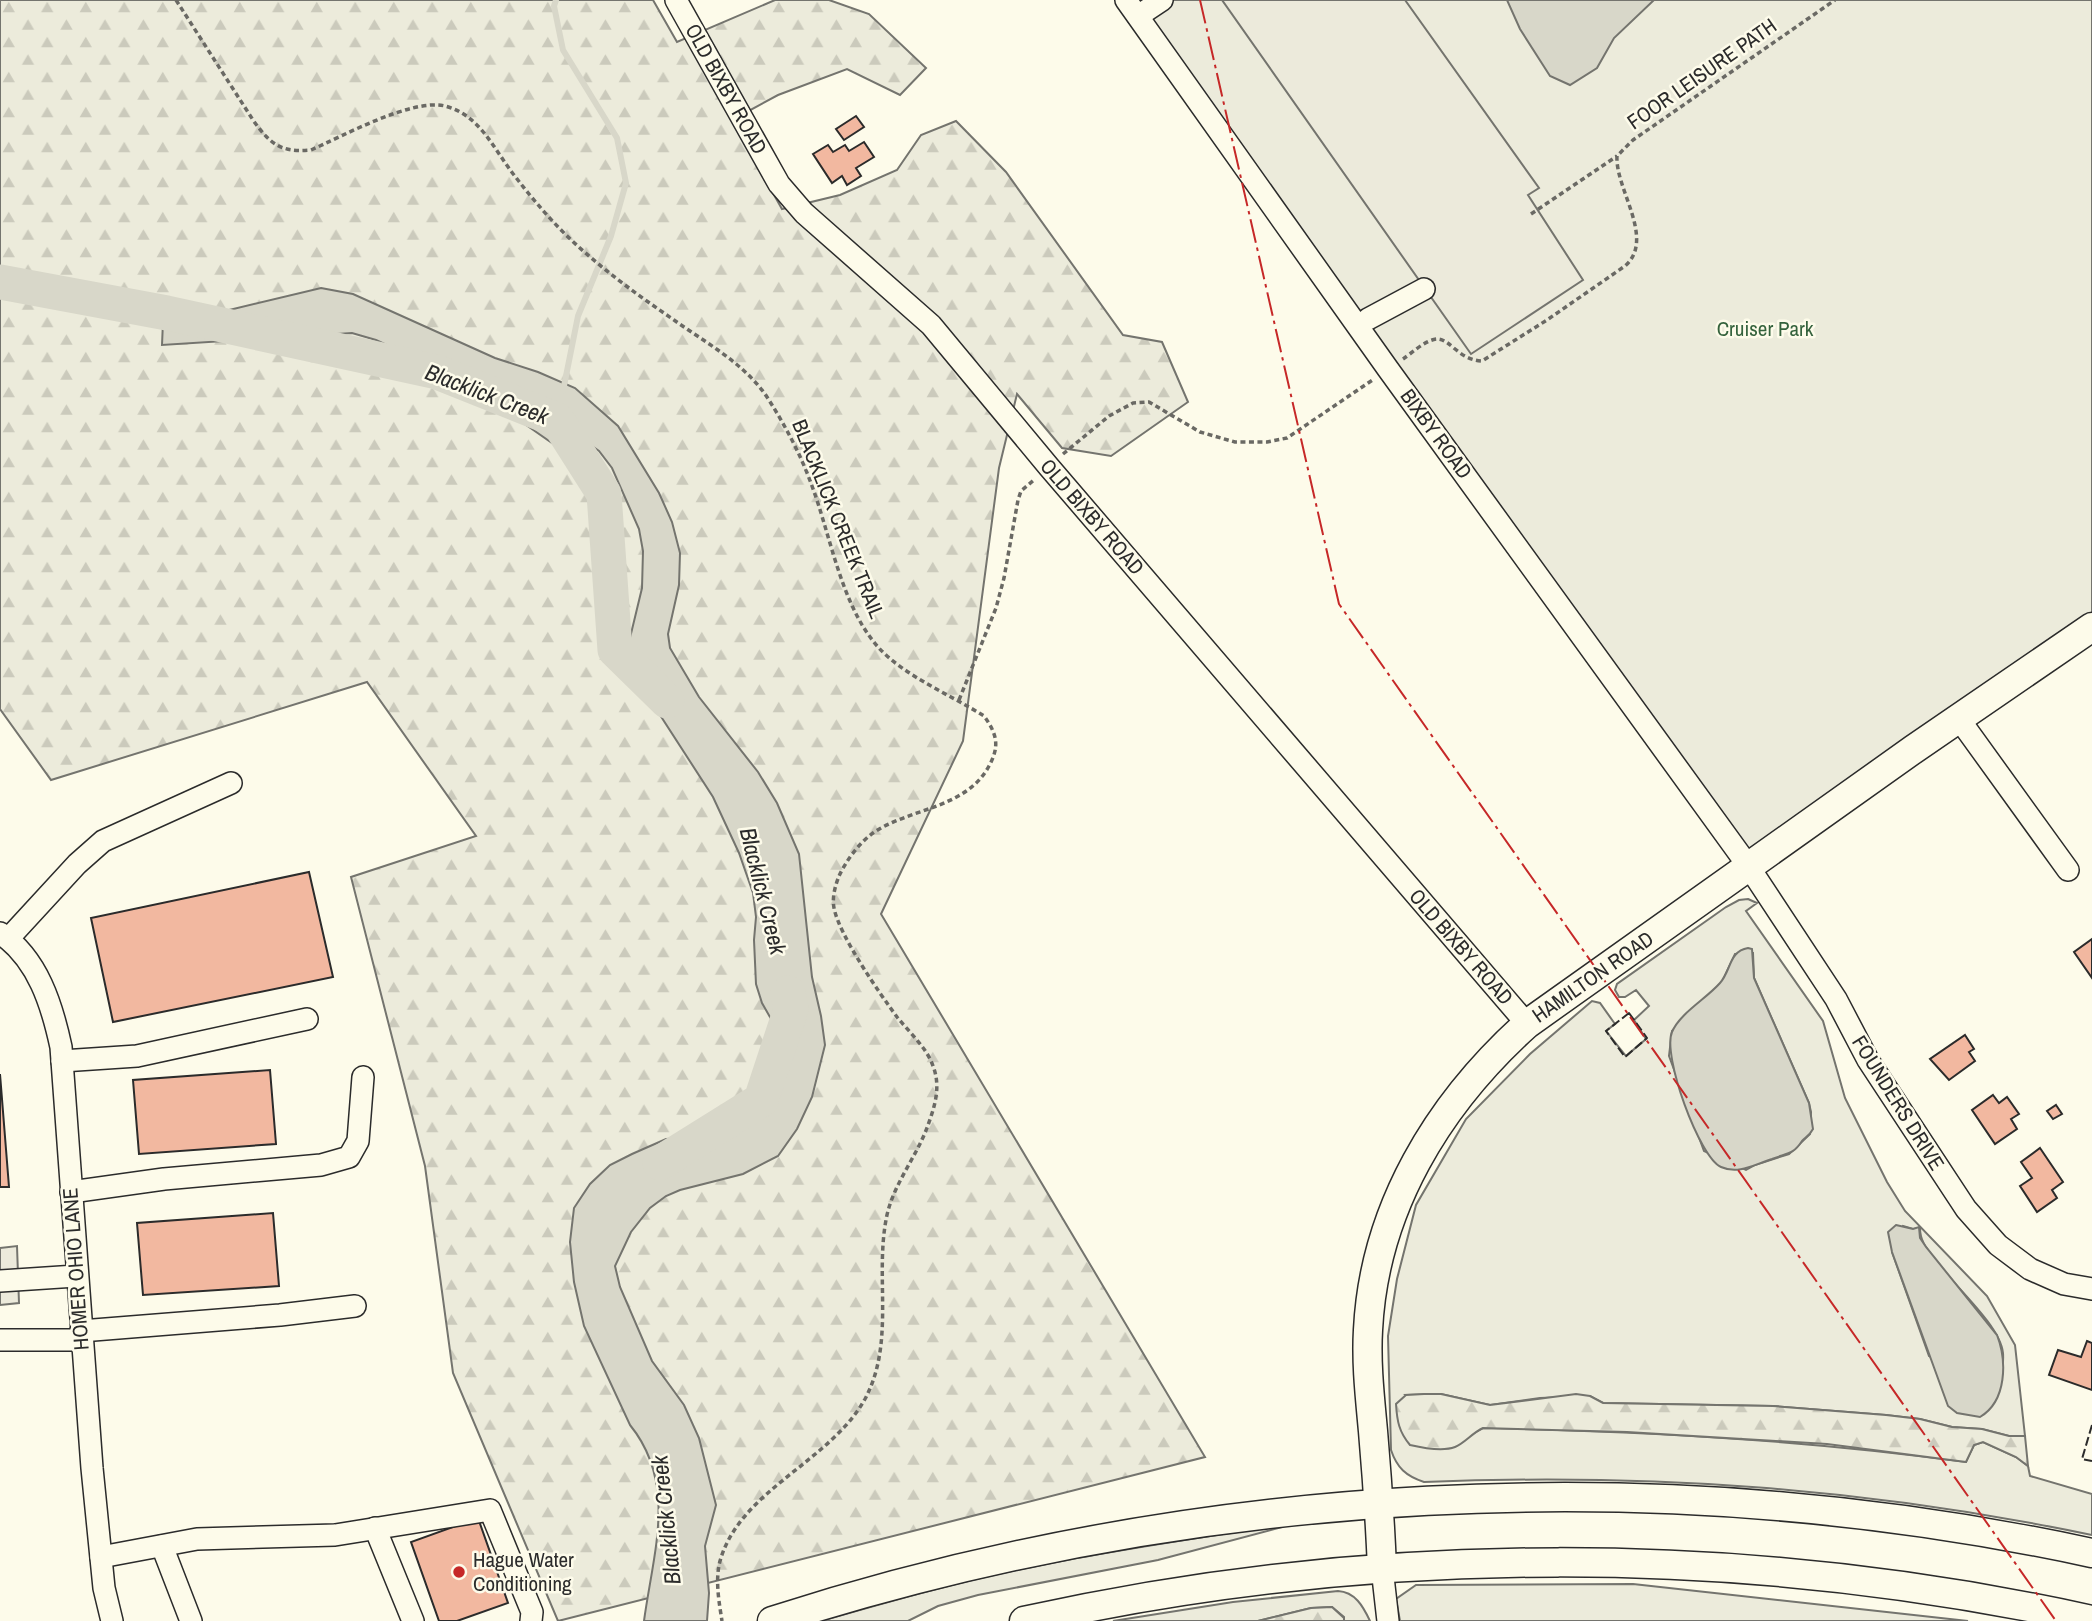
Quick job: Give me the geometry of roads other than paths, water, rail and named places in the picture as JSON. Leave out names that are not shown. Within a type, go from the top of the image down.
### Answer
[{"type":"main road","name":"HAMILTON ROAD","points":[[1379,1503],[1368,1374],[1368,1332],[1375,1268],[1384,1234],[1405,1182],[1429,1136],[1476,1074],[1527,1024],[2092,627]]},
{"type":"main road","points":[[772,1621],[953,1570],[1064,1546],[1177,1526],[1379,1503],[1593,1498],[1768,1506],[1948,1526],[2092,1553]]},
{"type":"main road","points":[[1379,1503],[1382,1568]]},
{"type":"main road","points":[[1024,1621],[1092,1606],[1294,1576],[1382,1568],[1610,1563],[1766,1570],[1934,1590],[2092,1620]]},
{"type":"street","name":"OLD BIXBY ROAD","points":[[676,0],[779,184],[804,213],[931,325],[1049,467],[1527,1024]]},
{"type":"street","points":[[1132,8],[1162,0]]},
{"type":"street","name":"BIXBY ROAD","points":[[1132,8],[1388,369],[1749,867]]},
{"type":"street","points":[[1368,319],[1424,289]]},
{"type":"street","points":[[1959,719],[2068,870]]},
{"type":"street","points":[[4,936],[103,841],[231,783]]},
{"type":"street","name":"FOUNDERS DRIVE","points":[[1749,867],[1836,999],[1875,1072],[1979,1224],[1998,1245],[2030,1269],[2064,1284],[2092,1289]]},
{"type":"street","name":"HOMER OHIO LANE","points":[[4,936],[29,963],[44,989],[54,1017],[62,1061],[81,1336],[104,1588],[112,1621]]},
{"type":"street","points":[[62,1061],[138,1056],[307,1019]]},
{"type":"street","points":[[71,1192],[228,1172],[299,1168],[349,1157],[358,1141],[363,1077]]},
{"type":"street","points":[[0,1281],[76,1276]]},
{"type":"street","points":[[0,1340],[81,1336],[355,1306]]},
{"type":"street","points":[[101,1557],[197,1539],[335,1535],[490,1510],[532,1612],[531,1621]]},
{"type":"street","points":[[375,1528],[414,1621]]},
{"type":"street","points":[[162,1546],[191,1621]]},
{"type":"street","points":[[1382,1568],[1388,1621]]},
{"type":"water","points":[[1507,0],[1654,0],[1614,38],[1597,68],[1570,85],[1550,76],[1520,29]]},
{"type":"water","points":[[321,288],[353,294],[495,358],[575,388],[618,426],[659,493],[672,522],[680,553],[679,585],[668,634],[670,648],[699,697],[758,772],[777,803],[799,854],[812,977],[825,1045],[812,1097],[797,1129],[778,1156],[743,1174],[666,1196],[650,1208],[631,1232],[615,1266],[620,1287],[652,1361],[684,1405],[699,1438],[716,1505],[705,1546],[709,1593],[707,1621],[644,1621],[658,1520],[654,1471],[584,1326],[574,1282],[570,1242],[574,1208],[590,1184],[610,1165],[666,1139],[707,1137],[733,1129],[751,1117],[782,1076],[785,1055],[783,1040],[762,1003],[756,984],[756,917],[753,893],[739,853],[713,797],[640,684],[629,659],[629,642],[642,588],[643,551],[639,529],[612,468],[599,451],[586,442],[573,440],[565,452],[460,379],[376,340],[352,333],[162,345],[164,298],[201,309],[225,311]]},
{"type":"water","points":[[1752,949],[1754,978],[1809,1103],[1813,1129],[1796,1149],[1789,1153],[1734,1170],[1721,1167],[1712,1159],[1693,1126],[1677,1082],[1670,1044],[1676,1025],[1720,983],[1737,953]]},
{"type":"water","points":[[1896,1225],[1913,1229],[1919,1227],[1920,1238],[1926,1247],[1997,1335],[2003,1368],[2000,1391],[1989,1410],[1980,1417],[1957,1413],[1948,1406],[1892,1252],[1888,1232]]},
{"type":"waterway","points":[[556,0],[554,6],[563,50],[617,138],[626,183],[611,236],[578,316],[563,391]]},
{"type":"waterway","name":"Blacklick Creek","points":[[0,282],[167,313],[437,372],[557,420],[604,494],[615,650],[667,701]]},
{"type":"waterway","name":"Blacklick Creek","points":[[660,1163],[761,1100],[791,1009],[788,993]]},
{"type":"place","name":"Hague Water Conditioning","points":[[459,1572]]},
{"type":"park label","name":"Cruiser Park","points":[[1765,329]]}]
